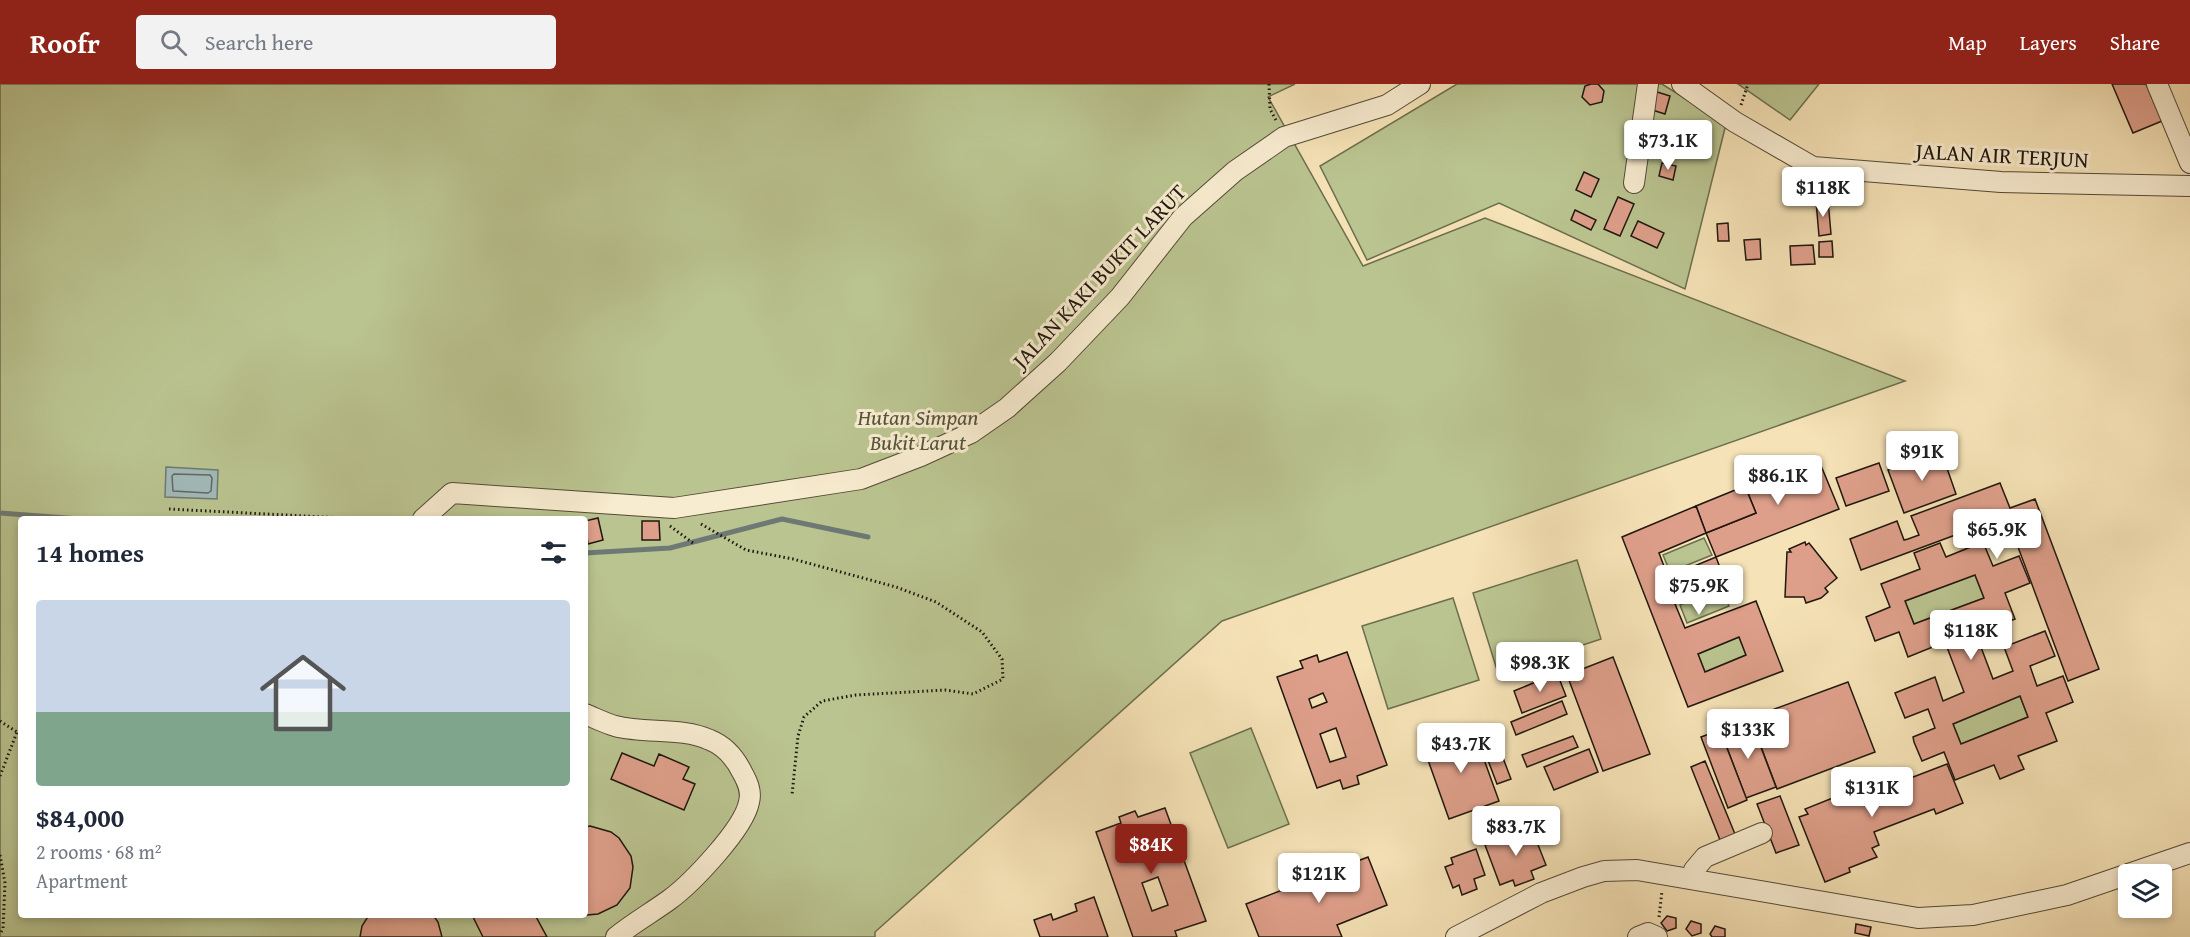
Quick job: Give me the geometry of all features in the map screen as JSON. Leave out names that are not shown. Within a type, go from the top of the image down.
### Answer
[{"type":"street","name":"JALAN KAKI BUKIT LARUT","points":[[426,516],[452,493],[674,508],[861,479],[921,456],[971,433],[1007,408],[1058,362],[1120,297],[1183,217],[1235,171],[1284,137],[1387,105],[1420,84]]},
{"type":"street","points":[[1634,183],[1648,84]]},
{"type":"street","name":"JALAN AIR TERJUN","points":[[1682,84],[1735,122],[1813,167],[2001,182],[2190,186]]},
{"type":"street","points":[[2157,84],[2190,163]]},
{"type":"street","points":[[588,715],[615,726],[697,735],[713,741],[736,760],[748,782],[750,791],[743,818],[721,849],[670,900],[634,922],[616,937]]},
{"type":"street","points":[[1699,880],[1695,877],[1694,870],[1705,857],[1762,833]]},
{"type":"street","points":[[1456,937],[1541,893],[1604,871],[1626,870],[1699,880],[1917,928],[2067,895],[2190,854]]},
{"type":"path","points":[[1269,84],[1270,109],[1284,137]]},
{"type":"path","points":[[674,508],[746,550],[793,558],[896,587],[936,602],[982,633],[1002,660],[1003,679],[973,694],[945,690],[856,695],[822,701],[804,717],[798,736],[792,795]]},
{"type":"path","points":[[169,509],[305,516]]},
{"type":"path","points":[[0,721],[18,731]]},
{"type":"path","points":[[0,776],[18,734]]},
{"type":"path","points":[[0,855],[5,883],[3,929],[0,934]]},
{"type":"path","points":[[1650,936],[1664,874]]},
{"type":"green space","name":"Hutan Simpan Bukit Larut","points":[[0,84],[1295,84],[1268,97],[1363,266],[1485,218],[1905,381],[1222,621],[875,932],[875,937],[0,937]]},
{"type":"green space","points":[[1457,84],[1662,84],[1726,124],[1685,289],[1499,203],[1367,260],[1320,166]]},
{"type":"green space","points":[[1738,84],[1819,84],[1790,120]]},
{"type":"green space","points":[[1704,538],[1712,555],[1670,572],[1663,555]]},
{"type":"green space","points":[[1577,560],[1601,639],[1498,673],[1473,593]]},
{"type":"green space","points":[[1975,575],[1984,598],[1914,624],[1905,601]]},
{"type":"green space","points":[[1721,588],[1729,606],[1687,623],[1680,605]]},
{"type":"green space","points":[[1453,598],[1479,680],[1388,709],[1362,626]]},
{"type":"green space","points":[[1739,637],[1746,655],[1705,672],[1698,654]]},
{"type":"green space","points":[[2020,696],[2028,717],[1961,744],[1953,724]]},
{"type":"green space","points":[[1251,728],[1289,824],[1228,848],[1190,753]]},
{"type":"water","points":[[166,467],[218,470],[217,499],[165,497]]},
{"type":"building","points":[[1598,84],[1604,91],[1602,102],[1590,105],[1582,97],[1585,86]]},
{"type":"building","points":[[2112,84],[2146,84],[2162,121],[2133,133]]},
{"type":"building","points":[[1654,91],[1670,96],[1665,114],[1649,109]]},
{"type":"building","points":[[1662,163],[1676,166],[1673,180],[1659,176]]},
{"type":"building","points":[[1584,172],[1599,179],[1591,197],[1576,190]]},
{"type":"building","points":[[1618,197],[1634,204],[1620,236],[1604,229]]},
{"type":"building","points":[[1828,200],[1831,234],[1819,236],[1816,201]]},
{"type":"building","points":[[1575,210],[1596,220],[1591,230],[1571,220]]},
{"type":"building","points":[[1638,221],[1664,233],[1657,248],[1631,236]]},
{"type":"building","points":[[1728,223],[1729,241],[1718,241],[1717,224]]},
{"type":"building","points":[[1760,239],[1761,259],[1746,260],[1744,240]]},
{"type":"building","points":[[1832,241],[1833,257],[1819,257],[1819,242]]},
{"type":"building","points":[[1813,245],[1815,264],[1791,265],[1790,246]]},
{"type":"building","points":[[1941,451],[1956,494],[1904,513],[1888,470]]},
{"type":"building","points":[[1817,456],[1839,509],[1716,557],[1706,533],[1756,513],[1745,486]]},
{"type":"building","points":[[1879,463],[1889,491],[1846,506],[1836,478]]},
{"type":"building","points":[[2000,483],[2010,508],[2035,499],[2099,669],[2068,681],[2015,539],[1994,547],[1985,524],[1861,570],[1850,539],[1897,521],[1904,540],[1919,535],[1911,516]]},
{"type":"building","points":[[1745,486],[1756,513],[1706,533],[1696,506]]},
{"type":"building","points":[[1696,506],[1706,533],[1659,553],[1668,577],[1716,557],[1726,584],[1675,604],[1685,628],[1756,601],[1783,671],[1688,707],[1622,537]],"holes":[[[1739,637],[1746,655],[1705,672],[1698,654]]]},
{"type":"building","points":[[598,518],[603,540],[588,544],[588,520]]},
{"type":"building","points":[[642,521],[659,521],[660,540],[642,540]]},
{"type":"building","points":[[1805,542],[1806,545],[1809,543],[1837,578],[1825,588],[1828,592],[1821,598],[1806,603],[1804,597],[1785,597],[1787,552],[1791,552],[1789,549]]},
{"type":"building","points":[[1983,542],[1993,566],[2019,556],[2030,583],[2005,593],[2015,619],[1976,634],[1993,679],[2013,671],[2004,647],[2045,631],[2055,656],[2030,666],[2037,686],[2063,676],[2073,702],[2046,713],[2057,741],[2018,756],[2024,769],[2000,779],[1994,765],[1955,780],[1944,752],[1922,761],[1913,737],[1935,728],[1928,709],[1905,718],[1895,693],[1935,677],[1943,701],[1964,692],[1945,642],[1908,657],[1899,632],[1875,641],[1866,617],[1890,607],[1881,584],[1920,569],[1914,553],[1940,543],[1946,557]],"holes":[[[1975,575],[1984,598],[1914,624],[1905,601]],[[2020,696],[2028,717],[1961,744],[1953,724]]]},
{"type":"building","points":[[1347,652],[1387,765],[1357,776],[1359,784],[1343,789],[1340,780],[1317,788],[1277,677],[1303,668],[1300,661],[1317,655],[1319,662]],"holes":[[[1323,693],[1327,702],[1312,708],[1309,699]],[[1336,728],[1346,757],[1330,762],[1320,734]]]},
{"type":"building","points":[[1613,657],[1650,754],[1603,771],[1567,675]]},
{"type":"building","points":[[1557,673],[1566,696],[1522,713],[1514,691]]},
{"type":"building","points":[[1848,682],[1875,752],[1777,789],[1750,718]]},
{"type":"building","points":[[1562,701],[1567,714],[1516,735],[1511,722]]},
{"type":"building","points":[[1751,721],[1776,787],[1746,798],[1721,732]]},
{"type":"building","points":[[1473,729],[1499,801],[1449,819],[1423,746]]},
{"type":"building","points":[[1492,729],[1511,779],[1497,784],[1478,734]]},
{"type":"building","points":[[1720,730],[1747,800],[1728,808],[1701,737]]},
{"type":"building","points":[[1573,736],[1578,747],[1527,767],[1522,755]]},
{"type":"building","points":[[1589,749],[1598,772],[1554,790],[1544,767]]},
{"type":"building","points":[[622,753],[654,766],[659,754],[689,767],[683,779],[695,784],[684,810],[611,779]]},
{"type":"building","points":[[1705,761],[1735,834],[1720,840],[1691,767]]},
{"type":"building","points":[[1947,764],[1963,803],[1936,814],[1934,809],[1874,832],[1879,845],[1872,848],[1877,857],[1849,868],[1850,872],[1825,882],[1799,817],[1808,814],[1805,809],[1865,785],[1869,794]]},
{"type":"building","points":[[1780,796],[1799,845],[1776,853],[1757,804]]},
{"type":"building","points":[[1165,808],[1206,921],[1175,931],[1177,937],[1133,937],[1096,832],[1121,823],[1119,817],[1135,811],[1138,817]],"holes":[[[1145,842],[1149,851],[1134,857],[1130,847]],[[1158,877],[1168,905],[1152,911],[1142,883]]]},
{"type":"building","points":[[588,826],[611,832],[619,838],[631,856],[633,867],[630,888],[617,905],[598,914],[588,915]]},
{"type":"building","points":[[1531,827],[1546,865],[1531,871],[1534,879],[1515,886],[1513,880],[1500,885],[1485,845]]},
{"type":"building","points":[[1476,849],[1485,875],[1474,879],[1477,889],[1462,895],[1459,885],[1453,888],[1445,867],[1453,864],[1451,858]]},
{"type":"building","points":[[1368,857],[1387,905],[1337,925],[1342,937],[1259,937],[1246,904]]},
{"type":"building","points":[[1094,897],[1108,937],[1040,937],[1034,920],[1051,914],[1053,920],[1077,911],[1075,904]]},
{"type":"building","points":[[1667,916],[1676,918],[1676,928],[1667,931],[1661,923]]},
{"type":"building","points":[[367,918],[435,918],[442,937],[360,937],[362,926]]},
{"type":"building","points":[[474,918],[537,918],[547,937],[483,937]]},
{"type":"building","points":[[1691,921],[1701,924],[1701,933],[1692,936],[1686,929]]},
{"type":"building","points":[[1856,924],[1871,927],[1869,936],[1855,933]]},
{"type":"building","points":[[1715,926],[1725,929],[1725,937],[1712,937],[1710,934]]},
{"type":"waterway","points":[[0,513],[40,516]]},
{"type":"waterway","points":[[588,553],[670,548],[782,519],[868,537]]}]
